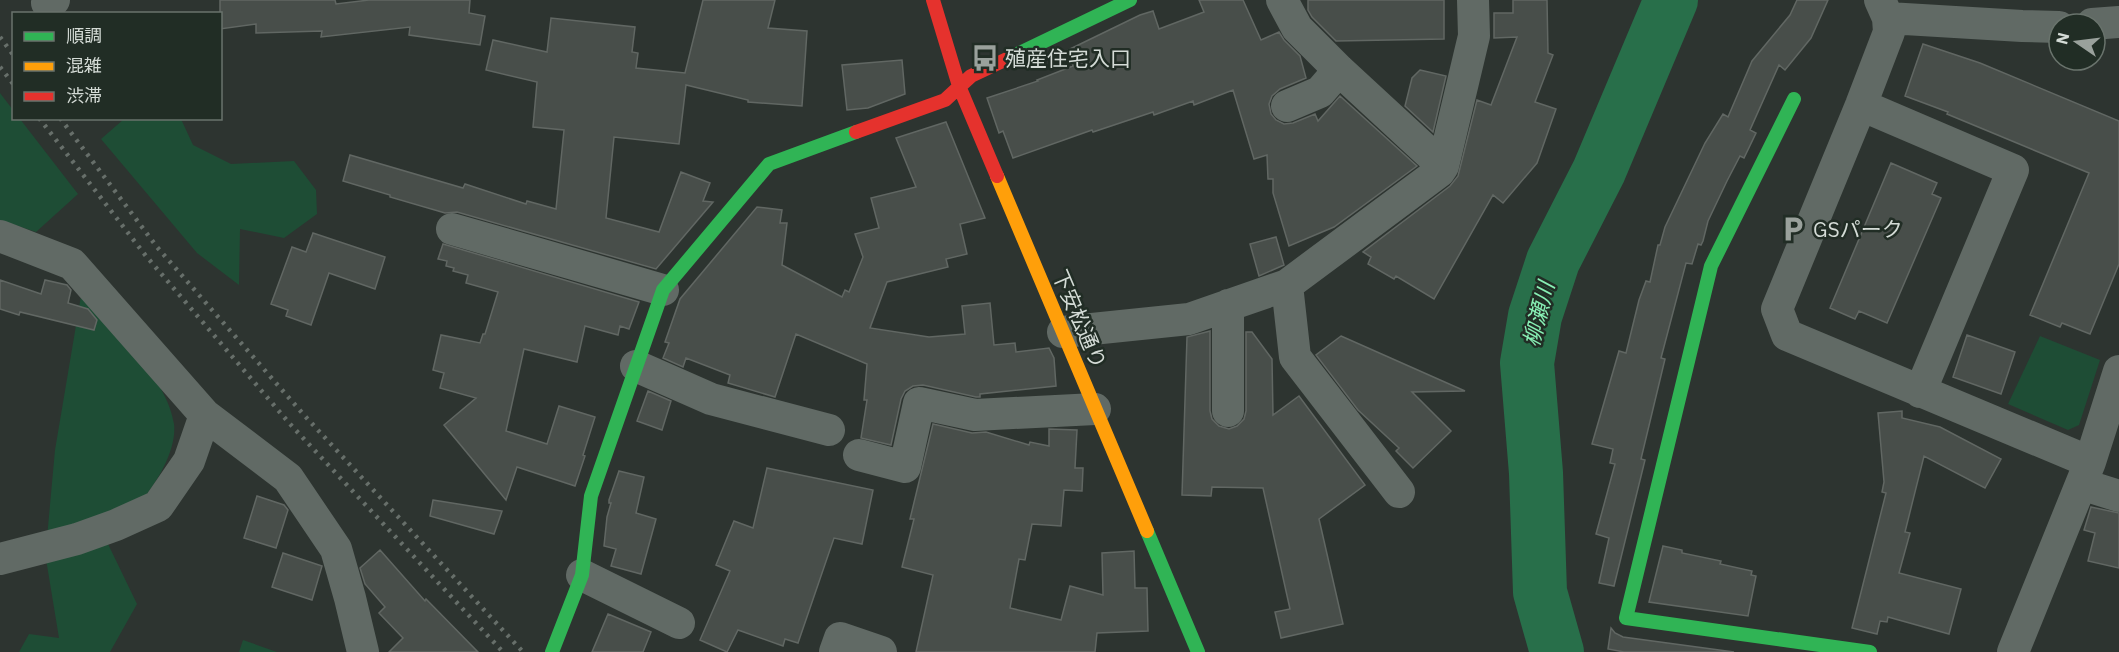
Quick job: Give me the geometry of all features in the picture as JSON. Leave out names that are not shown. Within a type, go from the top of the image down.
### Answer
[{"type":"street","name":"下安松通り","points":[[933,0],[959,86],[1198,652]]},
{"type":"street","points":[[552,652],[582,575],[591,496],[663,290],[768,164],[945,100],[971,76],[1130,0]]},
{"type":"street","points":[[1282,0],[1298,28],[1339,70],[1443,166]]},
{"type":"street","points":[[1063,332],[1189,319],[1287,285],[1439,172],[1443,166],[1474,36],[1473,0]]},
{"type":"street","points":[[2047,27],[2022,26],[1884,9],[1889,32],[1778,309],[1787,335],[1920,392],[2085,473],[2119,496]]},
{"type":"street","points":[[1287,106],[1320,92],[1339,70]]},
{"type":"street","points":[[1794,99],[1712,266],[1626,618],[1870,652]]},
{"type":"street","points":[[1861,105],[2013,170],[1920,392]]},
{"type":"street","points":[[452,229],[663,290]]},
{"type":"street","points":[[0,236],[72,264],[205,415],[288,478],[336,549],[363,652]]},
{"type":"street","points":[[1287,285],[1295,357],[1399,492]]},
{"type":"street","points":[[1228,305],[1228,411]]},
{"type":"street","points":[[636,366],[711,399],[829,430]]},
{"type":"street","points":[[2013,652],[2085,473],[2119,370]]},
{"type":"street","points":[[859,455],[905,467],[919,403],[975,415],[1095,409]]},
{"type":"street","points":[[0,559],[77,539],[158,506],[189,461],[205,415]]},
{"type":"street","points":[[582,575],[679,623]]},
{"type":"street","points":[[835,652],[840,638],[881,652]]},
{"type":"green space","points":[[0,93],[12,109],[12,120],[21,120],[78,194],[36,232],[0,220]]},
{"type":"green space","points":[[123,120],[181,120],[193,145],[231,164],[294,161],[316,190],[317,214],[284,238],[240,229],[239,285],[197,253],[101,139]]},
{"type":"green space","points":[[82,290],[137,353],[161,389],[170,407],[174,424],[173,443],[155,483],[143,499],[47,538],[55,450]]},
{"type":"green space","points":[[2040,336],[2100,360],[2079,425],[2068,430],[2008,404]]},
{"type":"green space","points":[[108,544],[137,604],[110,652],[19,652],[29,634],[59,638],[46,559]]},
{"type":"green space","points":[[243,640],[277,652],[239,652]]},
{"type":"building","points":[[220,0],[335,0],[336,4],[369,0],[470,0],[469,13],[485,16],[480,45],[409,35],[410,27],[321,37],[322,31],[256,33],[256,24],[222,29],[222,12],[220,12]]},
{"type":"building","points":[[703,0],[775,0],[768,28],[807,31],[802,106],[748,102],[748,100],[686,85],[679,144],[614,137],[606,218],[659,232],[681,172],[710,183],[703,201],[713,202],[656,269],[457,212],[445,213],[343,181],[350,155],[463,188],[465,184],[526,204],[527,201],[556,209],[564,130],[533,127],[537,82],[486,70],[493,40],[547,52],[551,18],[635,27],[632,52],[638,53],[636,68],[685,73]]},
{"type":"building","points":[[1199,0],[1243,0],[1261,40],[1279,32],[1300,56],[1306,78],[1280,89],[1272,96],[1269,104],[1271,114],[1276,120],[1284,124],[1293,123],[1315,114],[1318,121],[1340,96],[1417,166],[1334,227],[1289,246],[1273,193],[1273,179],[1268,179],[1267,155],[1254,159],[1233,90],[1194,105],[1193,101],[1154,115],[1153,112],[1093,132],[1092,130],[1013,158],[1003,131],[999,133],[987,98],[1038,81],[1073,66],[1068,50],[1140,15],[1153,11],[1159,29],[1204,12]]},
{"type":"building","points":[[1308,0],[1444,0],[1444,39],[1336,41],[1312,17],[1308,10]]},
{"type":"building","points":[[1513,0],[1547,0],[1548,53],[1553,55],[1535,102],[1556,109],[1537,163],[1503,203],[1493,195],[1434,299],[1396,276],[1394,279],[1368,264],[1371,257],[1363,252],[1450,186],[1458,176],[1477,100],[1491,105],[1517,37],[1494,38],[1494,13],[1513,13]]},
{"type":"building","points":[[1797,0],[1828,0],[1811,38],[1785,70],[1779,65],[1750,130],[1756,133],[1744,158],[1740,156],[1727,181],[1708,221],[1703,241],[1701,245],[1698,244],[1692,264],[1686,263],[1661,358],[1665,359],[1641,459],[1645,460],[1614,586],[1599,583],[1609,538],[1596,534],[1615,464],[1610,463],[1613,449],[1592,444],[1619,351],[1626,353],[1639,300],[1646,281],[1650,282],[1658,245],[1660,245],[1665,227],[1705,143],[1723,114],[1728,117],[1752,61],[1790,15]]},
{"type":"building","points":[[1923,44],[1980,63],[2119,121],[2119,264],[2090,334],[2062,323],[2060,327],[2030,315],[2089,173],[1947,114],[1948,112],[1905,96]]},
{"type":"building","points":[[902,60],[905,94],[868,108],[847,110],[842,65]]},
{"type":"building","points":[[1420,70],[1446,76],[1433,132],[1405,106],[1412,78]]},
{"type":"building","points":[[946,122],[985,218],[960,224],[967,254],[946,259],[948,267],[887,282],[870,328],[929,337],[965,334],[962,306],[990,303],[994,345],[1015,343],[1016,352],[1049,348],[1054,358],[1056,386],[980,394],[980,397],[976,397],[923,385],[913,386],[905,391],[901,399],[891,445],[861,438],[867,400],[864,400],[867,364],[796,334],[775,397],[728,383],[730,375],[686,358],[683,367],[663,358],[669,343],[665,342],[680,299],[757,207],[782,210],[780,223],[787,223],[782,265],[842,297],[845,290],[849,292],[863,257],[855,234],[879,228],[871,198],[916,187],[896,138]]},
{"type":"building","points":[[1891,163],[1937,183],[1932,194],[1941,198],[1887,323],[1859,311],[1855,319],[1830,308]]},
{"type":"building","points":[[313,233],[385,257],[375,289],[329,273],[311,325],[286,316],[288,310],[271,304],[292,247],[306,252]]},
{"type":"building","points":[[1276,237],[1284,265],[1259,276],[1250,244]]},
{"type":"building","points":[[443,244],[639,302],[629,329],[620,326],[618,335],[585,326],[577,362],[524,349],[506,431],[547,444],[559,406],[595,417],[575,486],[517,467],[506,500],[444,425],[476,398],[440,388],[444,373],[433,370],[441,335],[480,343],[498,292],[466,283],[468,275],[453,271],[454,268],[446,266],[447,261],[438,259]]},
{"type":"building","points":[[0,280],[41,294],[45,280],[67,285],[71,290],[68,303],[88,309],[97,320],[94,330],[0,309]]},
{"type":"building","points":[[1210,331],[1210,411],[1212,419],[1219,426],[1229,429],[1237,426],[1244,419],[1246,411],[1246,332],[1252,332],[1272,359],[1273,415],[1299,396],[1365,485],[1319,519],[1343,624],[1281,638],[1275,612],[1290,609],[1263,488],[1212,487],[1211,496],[1182,495],[1187,337]]},
{"type":"building","points":[[1967,335],[2015,352],[2001,394],[1953,377]]},
{"type":"building","points":[[1341,336],[1465,391],[1412,392],[1451,431],[1413,468],[1396,451],[1399,448],[1358,410],[1316,355]]},
{"type":"building","points":[[648,391],[671,401],[662,430],[637,421]]},
{"type":"building","points":[[1902,411],[1902,418],[1940,427],[2001,459],[1985,488],[1924,456],[1905,532],[1910,533],[1899,573],[1961,589],[1949,634],[1888,617],[1887,622],[1880,621],[1877,634],[1852,628],[1886,493],[1882,492],[1884,482],[1878,413]]},
{"type":"building","points":[[933,424],[972,433],[986,432],[1029,445],[1030,442],[1049,446],[1049,429],[1077,430],[1075,468],[1083,468],[1082,491],[1064,490],[1061,526],[1032,524],[1025,560],[1019,559],[1010,608],[1061,620],[1070,586],[1103,595],[1102,553],[1134,551],[1135,588],[1147,588],[1148,631],[1097,633],[1095,652],[916,652],[933,575],[902,567],[914,519],[910,519]]},
{"type":"building","points":[[767,468],[873,490],[862,544],[834,538],[798,643],[785,639],[783,646],[738,630],[727,652],[700,640],[730,571],[716,565],[734,521],[753,528]]},
{"type":"building","points":[[619,471],[644,477],[636,513],[656,519],[641,574],[611,566],[616,549],[604,546],[611,503],[609,500]]},
{"type":"building","points":[[257,496],[284,505],[288,510],[276,548],[244,538]]},
{"type":"building","points":[[433,500],[502,511],[494,534],[430,516]]},
{"type":"building","points":[[2091,507],[2119,513],[2119,568],[2088,561],[2095,533],[2084,530]]},
{"type":"building","points":[[1663,546],[1682,550],[1682,553],[1721,561],[1720,564],[1752,571],[1751,575],[1756,576],[1748,616],[1649,602]]},
{"type":"building","points":[[380,550],[425,601],[426,599],[478,652],[389,652],[403,638],[379,613],[385,607],[365,584],[360,568]]},
{"type":"building","points":[[283,553],[322,566],[312,600],[272,587]]},
{"type":"building","points":[[608,614],[651,632],[643,652],[592,652]]},
{"type":"building","points":[[1611,628],[1623,637],[1734,652],[1624,652],[1608,649]]},
{"type":"waterway","name":"柳瀬川","points":[[1557,652],[1540,592],[1536,473],[1527,363],[1535,316],[1553,261],[1599,171],[1671,0]]},
{"type":"railway","points":[[0,37],[12,53]]},
{"type":"railway","points":[[0,67],[12,82]]},
{"type":"railway","points":[[41,120],[146,256],[290,424],[503,652]]},
{"type":"railway","points":[[62,120],[157,247],[304,415],[523,652]]},
{"type":"traffic: fast","points":[[1009,58],[1130,0]]},
{"type":"traffic: fast","points":[[1794,99],[1711,266],[1626,618],[1870,652]]},
{"type":"traffic: fast","points":[[552,652],[582,575],[591,496],[663,290],[769,164],[856,132]]},
{"type":"traffic: fast","points":[[1147,531],[1198,652]]},
{"type":"traffic: slow","points":[[997,176],[1147,531]]},
{"type":"traffic: jam","points":[[933,0],[959,86],[997,176]]},
{"type":"traffic: jam","points":[[856,132],[945,100],[971,76],[1009,58]]},
{"type":"place","name":"殖産住宅入口","points":[[985,58]]},
{"type":"place","name":"GSパーク","points":[[1793,229]]}]
